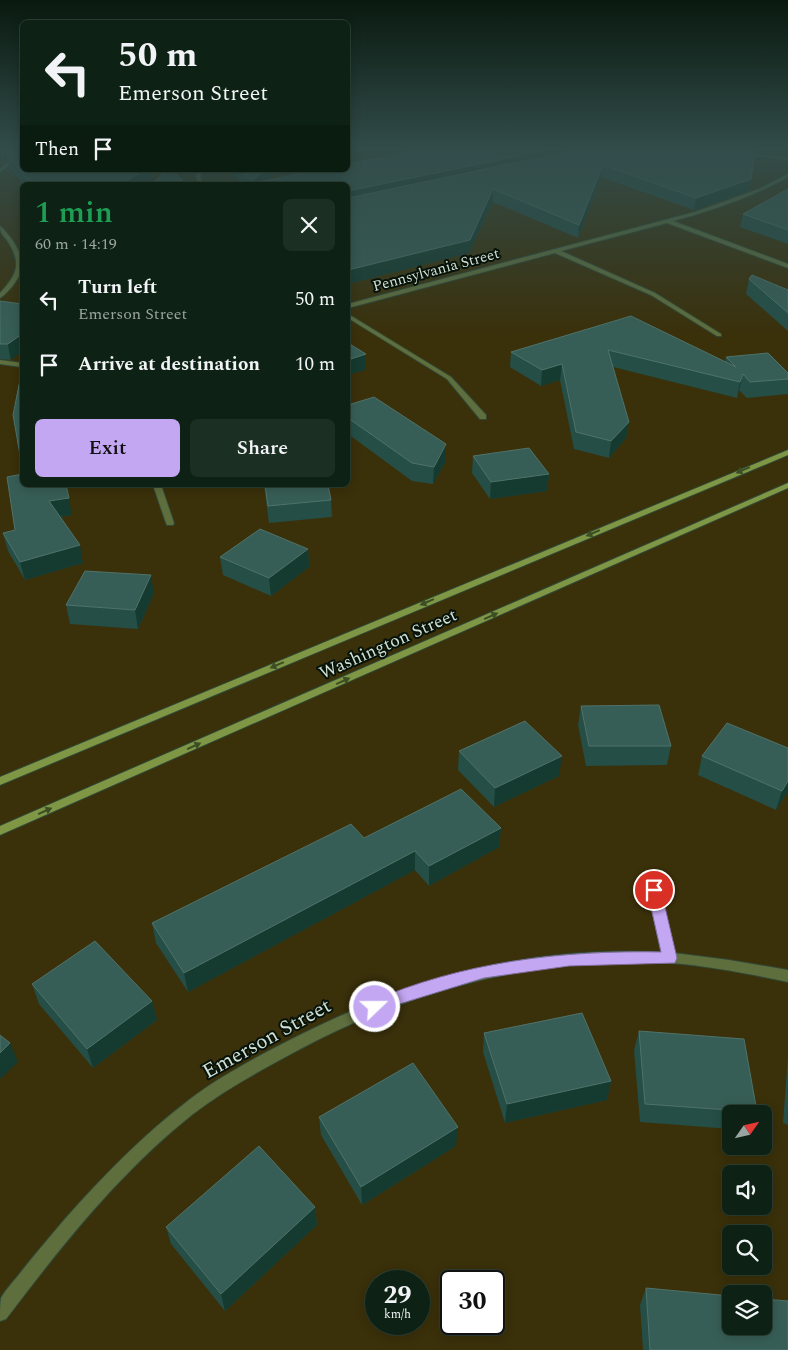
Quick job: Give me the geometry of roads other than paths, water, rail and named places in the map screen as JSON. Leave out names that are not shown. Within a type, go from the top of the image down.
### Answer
[{"type":"main road","name":"Washington Street","points":[[0,781],[788,452]]},
{"type":"main road","name":"Washington Street","points":[[0,831],[788,485]]},
{"type":"street","name":"Pennsylvania Street","points":[[350,305],[668,222],[703,210]]},
{"type":"street","points":[[668,222],[788,266]]},
{"type":"street","points":[[0,228],[20,255]]},
{"type":"street","points":[[556,251],[653,294],[719,335]]},
{"type":"street","points":[[0,296],[15,279],[20,268]]},
{"type":"street","points":[[350,317],[449,378],[483,417]]},
{"type":"street","points":[[0,362],[20,365]]},
{"type":"street","points":[[158,487],[170,523]]},
{"type":"street","points":[[654,890],[669,958]]},
{"type":"street","name":"Emerson Street","points":[[0,1313],[97,1195],[186,1110],[242,1074],[305,1038],[392,999],[484,972],[569,960],[608,957],[669,958],[741,967],[788,976]]}]
